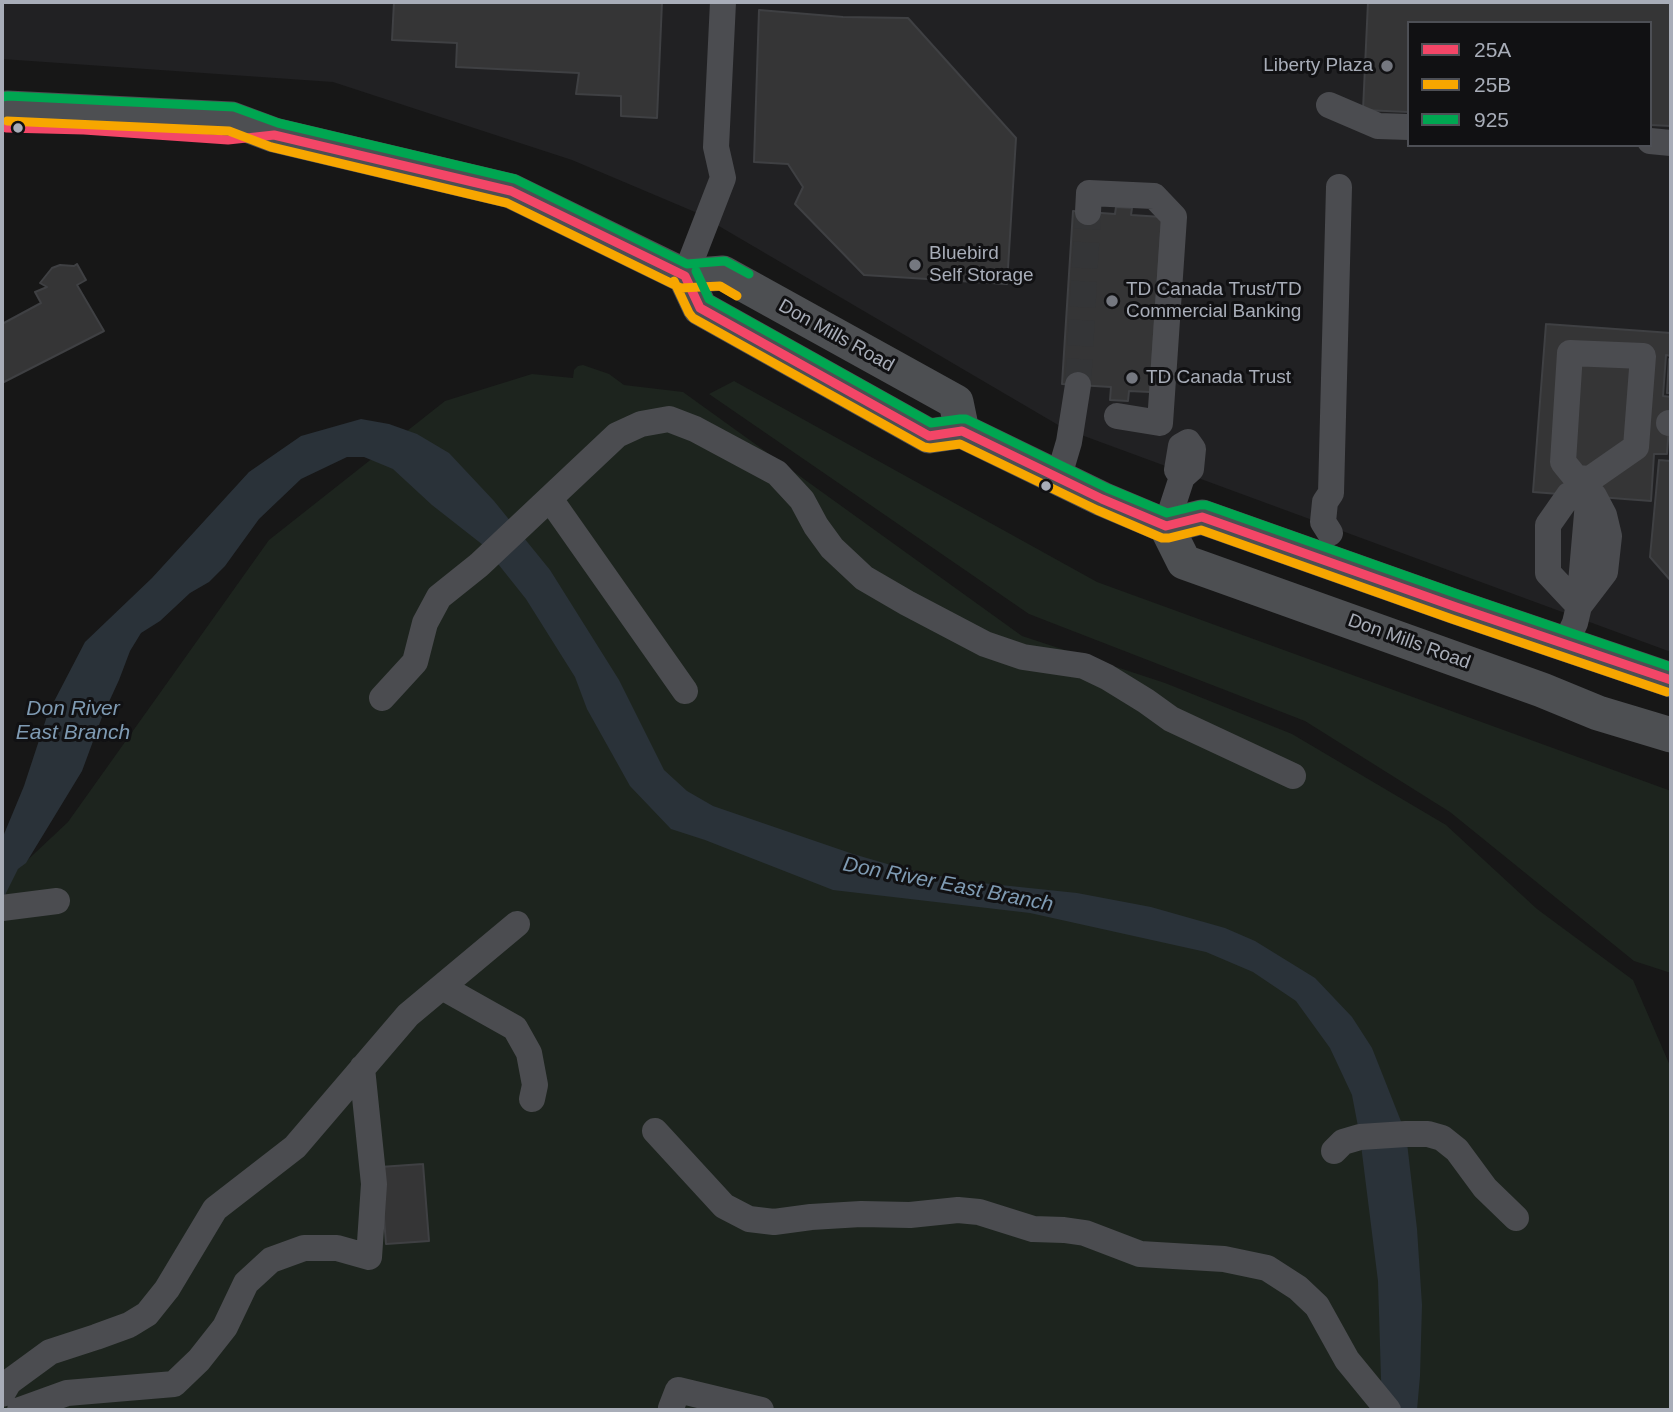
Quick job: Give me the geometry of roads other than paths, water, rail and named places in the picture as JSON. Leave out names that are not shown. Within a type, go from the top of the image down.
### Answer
[{"type":"main road","points":[[2,110],[7,108],[231,119],[274,135],[511,191],[685,276],[700,308],[929,436],[962,431],[1058,479],[1166,526],[1202,517],[1327,546],[1565,644],[1671,680]]},
{"type":"main road","points":[[2,126],[228,140],[274,135]]},
{"type":"main road","name":"Don Mills Road","points":[[1166,526],[1184,562],[1542,690],[1598,713],[1671,735]]},
{"type":"main road","points":[[1308,606],[1327,546]]},
{"type":"main road","points":[[1542,690],[1565,644]]},
{"type":"lane","points":[[685,276],[723,178],[716,148],[723,2]]},
{"type":"lane","points":[[1329,105],[1378,126],[1407,127]]},
{"type":"lane","points":[[1652,141],[1671,143]]},
{"type":"lane","points":[[1327,546],[1338,524],[1339,502],[1332,493],[1331,467],[1339,187]]},
{"type":"lane","points":[[1088,212],[1089,193],[1154,196],[1174,217],[1160,422],[1117,416]]},
{"type":"lane","points":[[1565,644],[1575,623],[1579,606],[1584,490],[1563,462],[1570,353],[1643,356],[1636,447],[1584,490],[1548,525],[1549,573],[1579,606]]},
{"type":"lane","points":[[1058,479],[1069,442],[1078,385]]},
{"type":"lane","points":[[382,698],[415,662],[425,622],[439,597],[480,565],[617,435],[641,425],[669,419],[695,429],[777,473],[803,500],[816,526],[832,548],[864,578],[985,644],[1023,657],[1084,666],[1107,677],[1171,719],[1293,776]]},
{"type":"lane","points":[[1166,526],[1182,477]]},
{"type":"lane","points":[[550,499],[684,691]]},
{"type":"lane","points":[[2,908],[50,902]]},
{"type":"lane","points":[[2,1394],[9,1382],[50,1352],[96,1338],[129,1325],[147,1314],[167,1289],[215,1209],[295,1147],[408,1015],[517,924]]},
{"type":"lane","points":[[442,987],[516,1028],[529,1052],[535,1084],[532,1099]]},
{"type":"lane","points":[[20,1410],[67,1393],[174,1384],[199,1360],[225,1327],[246,1283],[271,1260],[304,1248],[337,1248],[369,1257],[374,1184],[362,1068]]},
{"type":"lane","points":[[655,1131],[724,1206],[749,1219],[774,1222],[811,1217],[910,1215],[958,1210],[979,1212],[1033,1229],[1085,1233],[1140,1254],[1224,1259],[1267,1268],[1298,1288],[1317,1306],[1347,1360],[1388,1410]]},
{"type":"lane","points":[[1334,1152],[1343,1142],[1360,1137],[1406,1134],[1441,1138],[1457,1150],[1485,1188],[1516,1218]]},
{"type":"lane","points":[[673,1410],[671,1408],[678,1390],[750,1409]]},
{"type":"water","name":"Don River East Branch","points":[[361,419],[389,424],[417,434],[449,453],[494,501],[550,570],[619,680],[664,770],[687,791],[713,806],[908,870],[972,882],[1077,893],[1151,907],[1225,928],[1255,941],[1315,978],[1352,1017],[1372,1048],[1406,1134],[1417,1229],[1422,1305],[1417,1410],[1382,1410],[1378,1281],[1360,1137],[1352,1095],[1330,1048],[1296,1001],[1253,972],[1206,952],[1030,913],[833,890],[671,829],[630,786],[587,709],[575,677],[526,599],[483,545],[432,505],[393,469],[364,457],[347,457],[301,479],[259,519],[225,566],[209,582],[190,593],[160,621],[141,633],[130,651],[82,771],[26,863],[18,869],[6,893],[2,918],[2,839],[24,786],[48,713],[85,642],[152,578],[249,472],[301,436]]},
{"type":"tunnel","points":[[1078,385],[1088,212]]},
{"type":"place","name":"Liberty Plaza","points":[[1387,66]]},
{"type":"place","name":"Bluebird Self Storage","points":[[915,265]]},
{"type":"place","name":"TD Canada Trust/TD Commercial Banking","points":[[1112,301]]},
{"type":"place","name":"TD Canada Trust","points":[[1132,378]]}]
